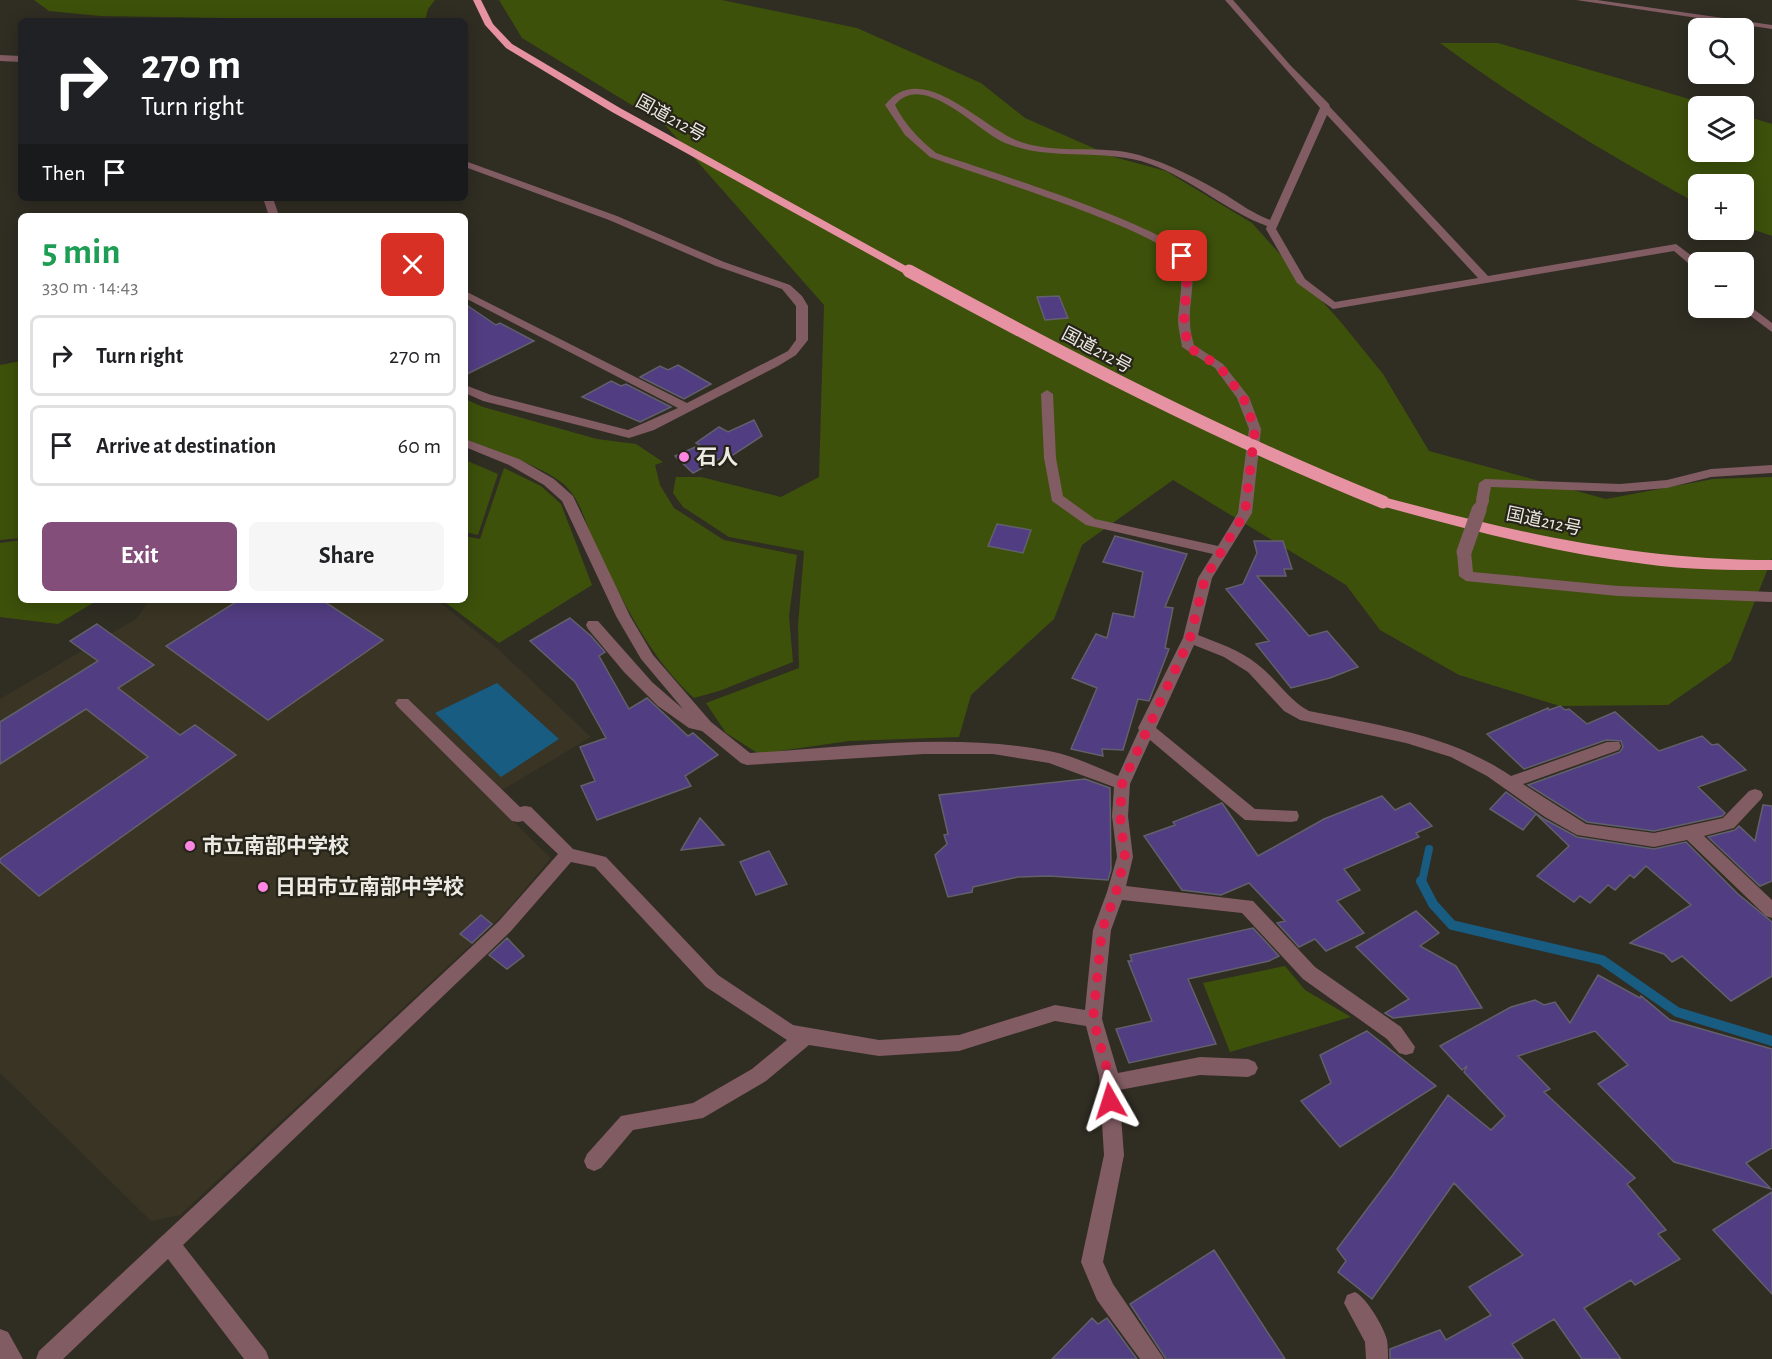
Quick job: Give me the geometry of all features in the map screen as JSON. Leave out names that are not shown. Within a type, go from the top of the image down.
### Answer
[{"type":"highway","name":"国道212号","points":[[477,0],[483,19],[509,46],[616,110],[1095,372],[1202,425],[1303,471],[1383,502],[1539,541],[1605,553],[1684,563],[1772,565]]},
{"type":"street","points":[[1229,0],[1288,68],[1326,106],[1486,280]]},
{"type":"street","points":[[1580,0],[1772,27]]},
{"type":"street","points":[[0,58],[18,59]]},
{"type":"street","points":[[1153,1359],[1105,1292],[1092,1262],[1114,1155],[1109,1083],[1093,1019],[1102,930],[1116,892],[1125,857],[1120,816],[1122,784],[1146,728],[1190,638],[1205,578],[1245,513],[1255,429],[1243,397],[1219,366],[1188,347],[1184,323],[1187,279],[1182,256],[1170,246],[1126,224],[933,155],[910,138],[895,117],[890,105],[893,98],[900,94],[928,93],[956,104],[1001,137],[1024,146],[1058,152],[1115,153],[1145,159],[1163,165],[1258,219],[1272,224]]},
{"type":"street","points":[[1326,106],[1271,229],[1301,281],[1333,306],[1676,247],[1688,257]]},
{"type":"street","points":[[468,165],[613,218],[720,264],[786,287],[798,298],[802,306],[802,340],[792,352],[650,427],[629,434],[487,398],[468,390]]},
{"type":"street","points":[[468,296],[687,408]]},
{"type":"street","points":[[1754,313],[1772,328]]},
{"type":"street","points":[[1047,394],[1050,458],[1057,498],[1091,522],[1221,551]]},
{"type":"street","points":[[468,444],[514,462],[549,482],[568,499],[622,616],[643,650],[706,726],[747,759],[924,748],[993,748],[1051,757],[1122,784]]},
{"type":"street","points":[[1772,470],[1711,473],[1667,484],[1620,488],[1485,483],[1483,500],[1464,552],[1466,576],[1618,591],[1772,597]]},
{"type":"street","points":[[592,626],[633,674],[686,721],[701,727],[706,726]]},
{"type":"street","points":[[1190,638],[1229,653],[1253,668],[1285,703],[1305,716],[1407,737],[1457,753],[1583,830],[1654,840],[1690,833],[1728,823],[1755,795]]},
{"type":"street","points":[[403,703],[518,816],[525,812],[568,854],[600,862],[712,981],[789,1033],[879,1048],[959,1042],[1055,1013],[1093,1019]]},
{"type":"street","points":[[1146,728],[1251,815],[1291,816]]},
{"type":"street","points":[[1509,783],[1613,746]]},
{"type":"street","points":[[1690,833],[1768,902]]},
{"type":"street","points":[[47,1359],[506,926],[568,854]]},
{"type":"street","points":[[1116,892],[1247,906],[1310,973],[1394,1033],[1406,1047]]},
{"type":"street","points":[[594,1161],[628,1122],[696,1112],[759,1075],[806,1036]]},
{"type":"street","points":[[1109,1083],[1200,1066],[1248,1068]]},
{"type":"street","points":[[169,1244],[258,1359]]},
{"type":"street","points":[[1355,1303],[1376,1340],[1377,1359]]},
{"type":"street","points":[[0,1340],[12,1359]]},
{"type":"shaded area","name":"日田市立南部中学校","points":[[148,603],[441,603],[498,649],[591,737],[489,798],[551,858],[502,916],[180,1215],[151,1221],[0,1073],[0,699],[136,619]]},
{"type":"green space","points":[[34,0],[435,0],[428,9],[426,18],[100,16],[49,11]]},
{"type":"green space","points":[[499,0],[722,0],[857,28],[981,83],[1025,118],[1114,157],[1166,171],[1252,223],[1340,321],[1383,374],[1429,451],[1606,499],[1713,479],[1772,477],[1772,558],[1731,661],[1668,705],[1560,706],[1459,675],[1380,630],[1346,585],[1173,480],[1082,545],[1054,619],[971,695],[959,737],[849,741],[759,754],[726,733],[706,703],[799,668],[798,626],[804,551],[729,537],[683,507],[673,493],[676,477],[701,477],[781,497],[819,477],[824,305],[666,126],[522,38]]},
{"type":"green space","points":[[1440,43],[1498,43],[1688,99],[1688,162],[1754,162],[1754,118],[1772,124],[1772,236],[1754,230],[1754,174],[1688,174],[1688,198],[1567,128]]},
{"type":"green space","points":[[18,362],[18,538],[0,540],[0,365]]},
{"type":"green space","points":[[468,400],[483,407],[597,439],[636,444],[663,462],[655,465],[660,485],[674,508],[724,540],[797,555],[789,616],[793,662],[719,691],[694,698],[664,666],[639,629],[597,550],[574,496],[552,476],[515,458],[468,440]]},
{"type":"green space","points":[[468,461],[498,474],[478,535],[468,533]]},
{"type":"green space","points":[[504,468],[541,486],[561,504],[592,585],[499,643],[446,603],[468,603],[468,537],[480,539]]},
{"type":"green space","points":[[18,540],[18,603],[93,603],[58,624],[0,617],[0,543]]},
{"type":"green space","points":[[1285,966],[1305,990],[1351,1017],[1230,1052],[1203,983]]},
{"type":"water","points":[[497,683],[559,739],[501,777],[435,713]]},
{"type":"building","points":[[1059,296],[1068,318],[1045,320],[1037,297]]},
{"type":"building","points":[[468,306],[496,325],[500,323],[534,341],[468,374]]},
{"type":"building","points":[[678,365],[711,384],[684,399],[640,377],[660,366],[668,370]]},
{"type":"building","points":[[611,381],[621,386],[626,384],[671,407],[640,422],[582,397]]},
{"type":"building","points":[[754,420],[762,436],[727,459],[723,457],[693,473],[675,456],[700,445],[696,443],[719,427],[728,432]]},
{"type":"building","points":[[997,524],[1031,530],[1023,553],[988,546]]},
{"type":"building","points":[[1115,536],[1187,554],[1165,607],[1173,608],[1165,648],[1169,649],[1149,701],[1138,699],[1123,750],[1102,749],[1103,756],[1071,749],[1097,688],[1072,678],[1096,634],[1107,638],[1113,613],[1134,617],[1143,572],[1103,562]]},
{"type":"building","points":[[1254,541],[1283,541],[1292,569],[1284,569],[1286,576],[1257,576],[1309,636],[1327,631],[1358,667],[1330,678],[1291,688],[1256,644],[1269,641],[1226,589],[1243,584],[1257,553]]},
{"type":"building","points":[[234,603],[327,603],[383,640],[268,720],[166,646]]},
{"type":"building","points":[[570,618],[605,652],[599,656],[629,709],[647,698],[688,736],[693,733],[718,755],[685,776],[691,786],[597,820],[581,786],[595,781],[580,747],[606,738],[575,682],[530,641]]},
{"type":"building","points":[[97,624],[154,665],[118,688],[180,735],[195,725],[236,755],[39,896],[0,862],[0,859],[148,757],[86,709],[0,764],[0,722],[98,661],[70,641]]},
{"type":"building","points":[[1560,706],[1565,710],[1569,709],[1587,724],[1615,712],[1659,751],[1702,736],[1712,745],[1718,744],[1746,770],[1698,787],[1725,813],[1722,816],[1654,831],[1587,822],[1528,785],[1620,752],[1623,747],[1621,741],[1606,740],[1524,769],[1487,734],[1548,708],[1549,710]]},
{"type":"building","points":[[1085,779],[1110,788],[1111,870],[1108,880],[1049,876],[1018,877],[973,887],[972,892],[948,897],[935,855],[947,844],[944,835],[948,834],[939,795]]},
{"type":"building","points":[[1506,792],[1544,819],[1577,837],[1654,849],[1686,842],[1738,894],[1772,922],[1772,976],[1731,1001],[1682,956],[1672,962],[1664,954],[1630,943],[1691,905],[1646,866],[1634,878],[1630,875],[1615,890],[1608,885],[1590,903],[1580,896],[1574,902],[1537,876],[1569,846],[1536,814],[1523,830],[1490,809]]},
{"type":"building","points":[[1382,796],[1395,810],[1410,803],[1432,826],[1416,833],[1419,837],[1344,869],[1360,890],[1337,901],[1364,933],[1326,951],[1315,939],[1299,947],[1277,923],[1285,921],[1249,883],[1221,895],[1182,890],[1144,836],[1175,825],[1173,822],[1222,803],[1258,856],[1324,819]]},
{"type":"building","points":[[1763,805],[1772,806],[1772,881],[1760,886],[1708,837],[1735,830],[1739,826],[1755,841]]},
{"type":"building","points":[[700,818],[724,845],[681,850]]},
{"type":"building","points":[[769,851],[787,884],[756,895],[740,862]]},
{"type":"building","points":[[1416,911],[1439,933],[1420,946],[1456,966],[1482,1008],[1393,1018],[1385,1013],[1409,999],[1356,947]]},
{"type":"building","points":[[481,915],[492,924],[472,943],[460,934]]},
{"type":"building","points":[[1253,928],[1279,956],[1269,961],[1188,979],[1216,1044],[1129,1063],[1116,1029],[1152,1021],[1128,961],[1132,961],[1130,955]]},
{"type":"building","points":[[507,938],[524,956],[507,969],[489,955]]},
{"type":"building","points":[[1598,975],[1640,998],[1641,996],[1670,1020],[1772,1049],[1772,1148],[1746,1163],[1771,1189],[1674,1162],[1598,1084],[1628,1065],[1595,1031],[1518,1056],[1550,1089],[1544,1092],[1635,1178],[1627,1184],[1666,1230],[1658,1234],[1680,1259],[1635,1285],[1631,1280],[1584,1308],[1621,1359],[1582,1359],[1554,1319],[1512,1344],[1523,1359],[1390,1359],[1390,1349],[1440,1330],[1446,1340],[1491,1315],[1469,1287],[1523,1255],[1454,1183],[1372,1299],[1338,1272],[1346,1261],[1337,1249],[1392,1176],[1448,1095],[1491,1130],[1505,1116],[1464,1072],[1467,1066],[1462,1070],[1440,1046],[1511,1007],[1535,1000],[1544,1005],[1555,1002],[1570,1023]]},
{"type":"building","points":[[1367,1031],[1436,1086],[1340,1147],[1301,1101],[1331,1083],[1320,1055]]},
{"type":"building","points":[[1772,1192],[1772,1294],[1713,1230]]},
{"type":"building","points":[[1214,1250],[1285,1359],[1166,1359],[1130,1304]]},
{"type":"building","points":[[1092,1318],[1098,1324],[1107,1318],[1137,1359],[1052,1359]]},
{"type":"waterway","points":[[1422,882],[1429,849]]},
{"type":"waterway","points":[[1421,881],[1433,904],[1452,925],[1602,960],[1677,1012],[1772,1041]]},
{"type":"place","name":"石人","points":[[684,457]]},
{"type":"place","name":"市立南部中学校","points":[[190,846]]},
{"type":"place","name":"日田市立南部中学校","points":[[263,887]]},
{"type":"route","points":[[1110,1101],[1109,1076],[1093,1019],[1102,930],[1116,892],[1125,857],[1120,816],[1122,784],[1190,638],[1205,578],[1245,513],[1255,429],[1243,397],[1219,366],[1188,347],[1184,323],[1187,279],[1182,256]]}]
